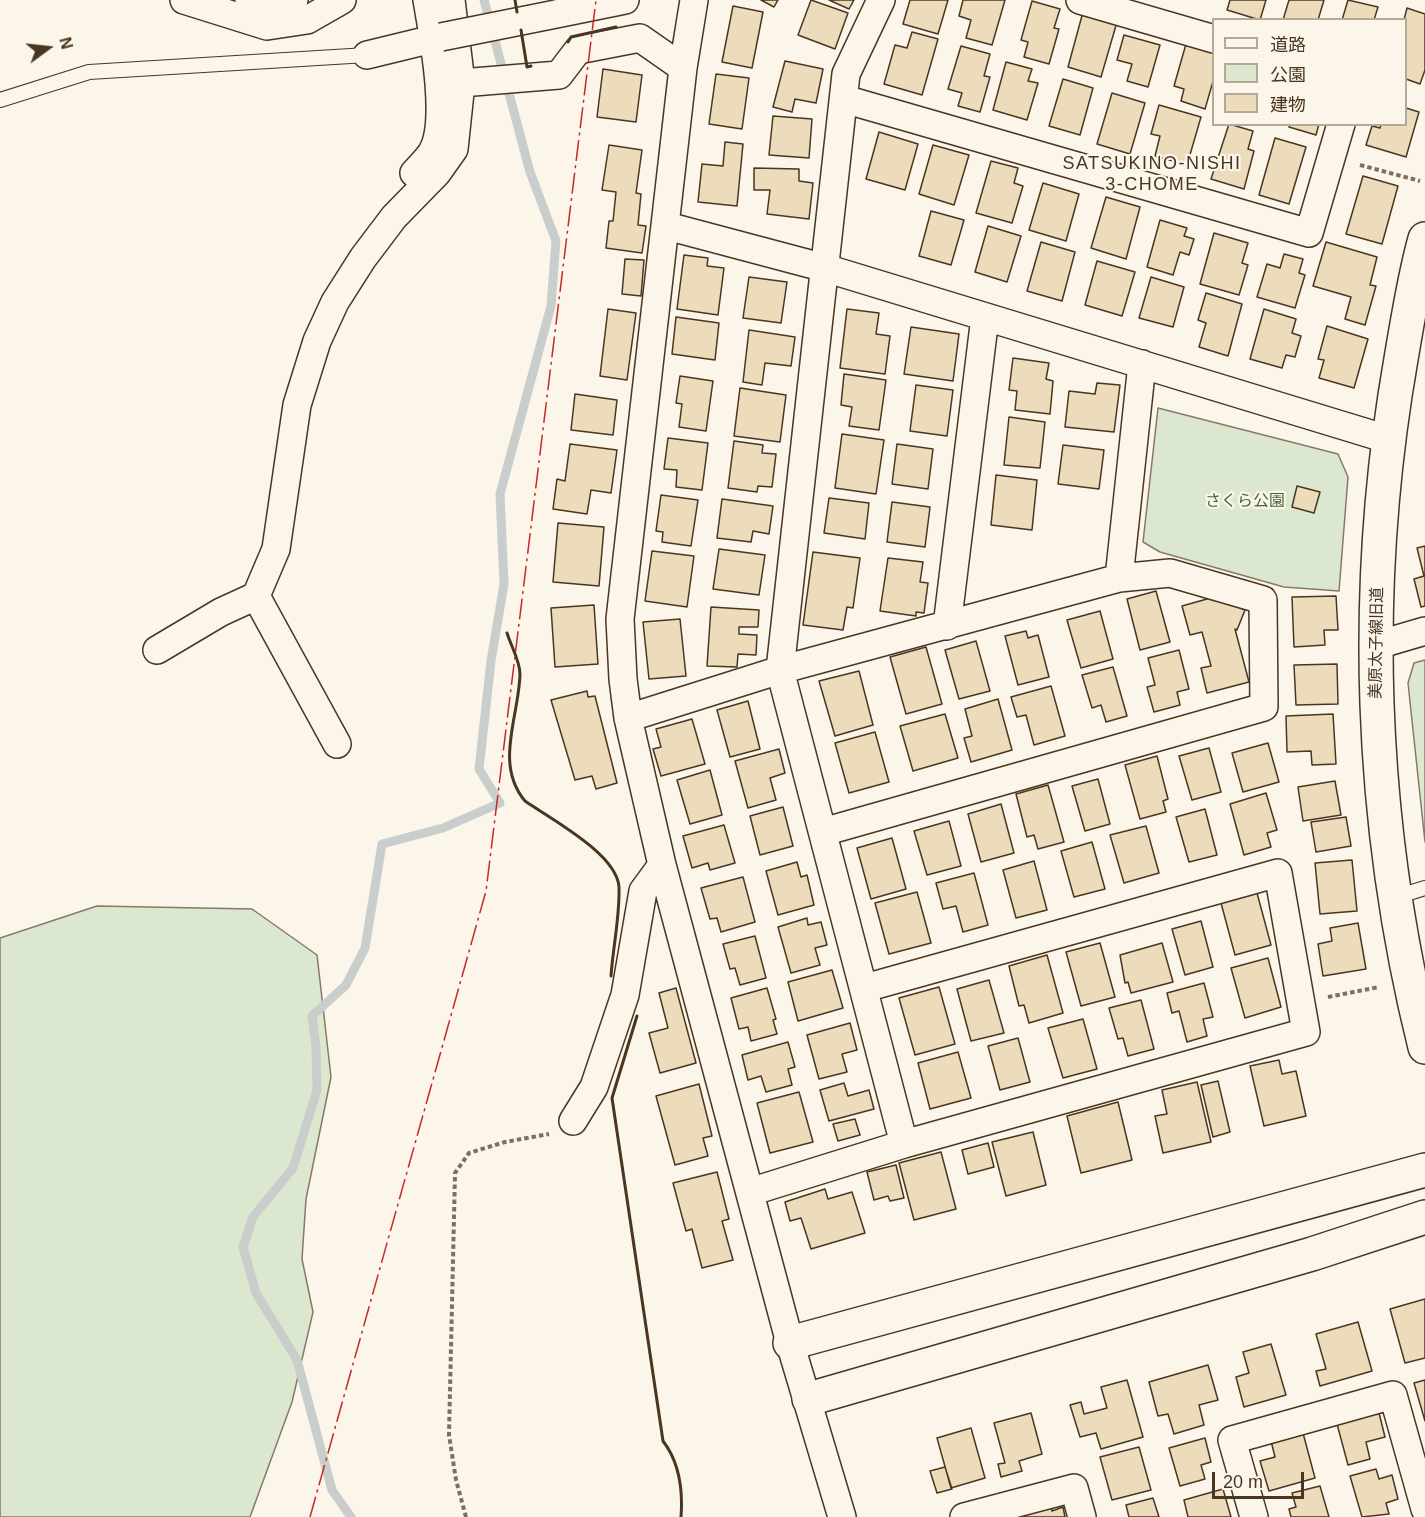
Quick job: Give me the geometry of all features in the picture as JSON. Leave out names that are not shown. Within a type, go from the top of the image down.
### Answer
[{"type":"street","points":[[184,0],[267,26],[307,20],[342,0]]},
{"type":"street","points":[[249,0],[265,4],[294,0]]},
{"type":"street","points":[[317,341],[304,336],[341,266],[387,201],[433,151],[441,117],[437,38],[427,0]]},
{"type":"street","points":[[157,650],[221,612],[256,596],[276,549],[297,405],[317,341],[335,302],[363,258],[394,217],[437,173],[454,149],[465,82],[451,0]]},
{"type":"street","points":[[367,55],[437,38],[625,0]]},
{"type":"street","points":[[694,0],[683,68],[667,226],[620,619],[623,679],[628,718],[662,865],[790,1343],[809,1400],[842,1517]]},
{"type":"street","points":[[881,0],[846,74],[780,670],[904,1144]]},
{"type":"street","points":[[1080,0],[1212,38]]},
{"type":"street","points":[[465,82],[559,75],[578,50],[640,38],[683,68]]},
{"type":"street","points":[[844,99],[1309,233],[1333,158],[1341,126]]},
{"type":"street","points":[[667,226],[825,268],[1387,439]]},
{"type":"street","name":"美原太子線旧道","points":[[1425,239],[1387,439],[1374,646],[1377,733],[1410,892],[1407,974],[1425,1047]]},
{"type":"street","points":[[947,626],[985,317]]},
{"type":"street","points":[[1119,578],[1142,364]]},
{"type":"street","points":[[628,718],[780,670],[1119,578],[1170,573],[1263,600],[1264,707],[822,832]]},
{"type":"street","points":[[256,596],[337,744]]},
{"type":"street","points":[[1374,646],[1425,631]]},
{"type":"street","points":[[573,1121],[594,1087],[625,995],[644,891],[662,865]]},
{"type":"street","points":[[750,1192],[904,1144],[1306,1032],[1278,873],[865,988]]},
{"type":"street","points":[[790,1343],[1425,1170]]},
{"type":"street","points":[[809,1400],[1300,1258],[1425,1217]]},
{"type":"street","points":[[1254,1517],[1232,1440],[1393,1395],[1425,1509]]},
{"type":"street","points":[[964,1517],[1074,1488],[1082,1517]]},
{"type":"lane","points":[[0,100],[89,72],[367,55]]},
{"type":"path","points":[[1333,158],[1420,181]]},
{"type":"path","points":[[1301,1002],[1383,986]]},
{"type":"path","points":[[466,1517],[456,1480],[449,1435],[455,1173],[470,1153],[506,1142],[560,1132],[573,1121]]},
{"type":"green space","name":"さくら公園","points":[[1158,408],[1338,454],[1348,477],[1339,591],[1284,587],[1160,552],[1143,542]]},
{"type":"green space","points":[[1425,660],[1425,842],[1408,683],[1414,663]]},
{"type":"green space","points":[[97,906],[252,909],[317,955],[331,1077],[306,1199],[302,1259],[313,1312],[292,1402],[250,1517],[0,1517],[0,938]]},
{"type":"building","points":[[761,0],[778,0],[774,7]]},
{"type":"building","points":[[811,0],[848,13],[835,49],[798,35]]},
{"type":"building","points":[[829,0],[854,0],[849,9]]},
{"type":"building","points":[[910,0],[948,0],[938,34],[903,24]]},
{"type":"building","points":[[963,0],[1005,0],[992,45],[966,38],[971,20],[959,16]]},
{"type":"building","points":[[1230,0],[1266,0],[1261,18],[1227,10]]},
{"type":"building","points":[[1289,0],[1324,0],[1319,18],[1284,18]]},
{"type":"building","points":[[1348,0],[1378,7],[1375,18],[1343,18]]},
{"type":"building","points":[[1032,1],[1060,9],[1054,28],[1059,29],[1049,64],[1024,57],[1028,42],[1021,40]]},
{"type":"building","points":[[733,6],[763,12],[752,68],[722,62]]},
{"type":"building","points":[[1407,8],[1425,14],[1425,70],[1420,84],[1407,79],[1407,18],[1404,18]]},
{"type":"building","points":[[1083,12],[1117,22],[1101,77],[1068,67]]},
{"type":"building","points":[[912,32],[938,39],[922,95],[884,84],[895,45],[907,48]]},
{"type":"building","points":[[1124,35],[1160,45],[1148,87],[1127,81],[1132,64],[1117,60]]},
{"type":"building","points":[[1186,44],[1212,51],[1212,85],[1205,109],[1181,101],[1184,89],[1174,86]]},
{"type":"building","points":[[961,46],[990,54],[984,76],[990,77],[980,112],[958,106],[962,93],[948,89]]},
{"type":"building","points":[[785,61],[823,69],[816,103],[795,99],[792,112],[773,107]]},
{"type":"building","points":[[1006,62],[1032,69],[1028,81],[1038,83],[1027,120],[993,110]]},
{"type":"building","points":[[603,69],[642,75],[636,122],[597,117]]},
{"type":"building","points":[[716,74],[749,78],[742,129],[709,124]]},
{"type":"building","points":[[1063,79],[1093,88],[1080,135],[1049,126]]},
{"type":"building","points":[[1112,93],[1145,103],[1130,154],[1097,144]]},
{"type":"building","points":[[1159,105],[1201,117],[1187,165],[1155,156],[1160,136],[1151,134]]},
{"type":"building","points":[[1407,108],[1419,112],[1406,157],[1366,145],[1372,126],[1380,128],[1380,126],[1407,126]]},
{"type":"building","points":[[773,116],[812,119],[809,158],[769,155]]},
{"type":"building","points":[[1228,126],[1253,131],[1248,149],[1254,151],[1244,189],[1211,179]]},
{"type":"building","points":[[1289,126],[1318,126],[1316,135]]},
{"type":"building","points":[[879,132],[918,144],[905,190],[866,179]]},
{"type":"building","points":[[1275,138],[1306,147],[1289,204],[1259,195]]},
{"type":"building","points":[[725,142],[743,144],[737,206],[698,202],[702,164],[723,166]]},
{"type":"building","points":[[609,145],[642,150],[636,193],[641,194],[638,225],[646,226],[642,253],[606,248],[609,221],[613,221],[616,192],[602,190]]},
{"type":"building","points":[[933,145],[969,155],[954,205],[919,194]]},
{"type":"building","points":[[991,161],[1018,168],[1014,183],[1023,186],[1012,223],[976,213]]},
{"type":"building","points":[[754,168],[799,169],[799,181],[813,183],[809,219],[767,214],[770,190],[754,190]]},
{"type":"building","points":[[1363,176],[1398,186],[1382,244],[1346,234]]},
{"type":"building","points":[[1043,183],[1079,194],[1066,241],[1029,230]]},
{"type":"building","points":[[1106,197],[1140,207],[1126,259],[1091,248]]},
{"type":"building","points":[[931,211],[964,220],[951,265],[919,256]]},
{"type":"building","points":[[1160,220],[1187,228],[1184,236],[1194,239],[1189,255],[1180,252],[1173,275],[1147,267]]},
{"type":"building","points":[[988,226],[1021,236],[1007,282],[975,272]]},
{"type":"building","points":[[1214,233],[1248,243],[1242,263],[1248,265],[1239,295],[1200,284]]},
{"type":"building","points":[[1041,242],[1075,252],[1062,301],[1027,291]]},
{"type":"building","points":[[1326,242],[1377,257],[1370,285],[1376,286],[1365,325],[1345,319],[1351,297],[1313,286]]},
{"type":"building","points":[[1284,254],[1303,259],[1299,273],[1305,275],[1295,308],[1257,297],[1267,264],[1280,268]]},
{"type":"building","points":[[684,255],[708,258],[707,266],[724,268],[718,315],[677,309]]},
{"type":"building","points":[[625,259],[644,260],[641,296],[622,294]]},
{"type":"building","points":[[1097,261],[1135,272],[1122,316],[1085,305]]},
{"type":"building","points":[[749,277],[787,282],[781,323],[743,318]]},
{"type":"building","points":[[1151,277],[1184,287],[1173,327],[1139,318]]},
{"type":"building","points":[[1206,293],[1242,304],[1228,356],[1199,347],[1206,323],[1198,320]]},
{"type":"building","points":[[608,309],[636,313],[627,380],[600,376]]},
{"type":"building","points":[[847,309],[879,313],[876,334],[890,336],[885,374],[840,368]]},
{"type":"building","points":[[1264,309],[1296,319],[1292,333],[1301,336],[1295,357],[1286,355],[1282,368],[1250,359]]},
{"type":"building","points":[[676,317],[719,323],[715,360],[672,354]]},
{"type":"building","points":[[1327,326],[1368,339],[1354,388],[1319,378],[1324,360],[1318,359]]},
{"type":"building","points":[[911,327],[959,334],[953,381],[904,374]]},
{"type":"building","points":[[749,330],[795,337],[791,366],[765,363],[762,385],[743,382]]},
{"type":"building","points":[[1013,358],[1049,363],[1046,379],[1053,381],[1050,414],[1015,410],[1017,391],[1009,390]]},
{"type":"building","points":[[844,374],[886,380],[879,430],[849,426],[852,407],[841,405]]},
{"type":"building","points":[[680,376],[713,381],[706,431],[679,427],[682,404],[676,403]]},
{"type":"building","points":[[1097,383],[1120,385],[1114,432],[1065,427],[1069,391],[1095,394]]},
{"type":"building","points":[[916,385],[953,390],[947,436],[910,431]]},
{"type":"building","points":[[740,388],[786,395],[780,442],[734,436]]},
{"type":"building","points":[[575,394],[617,400],[613,435],[571,430]]},
{"type":"building","points":[[1009,417],[1045,422],[1040,468],[1004,465]]},
{"type":"building","points":[[842,434],[884,440],[876,494],[835,488]]},
{"type":"building","points":[[668,438],[708,443],[702,490],[676,487],[677,470],[664,469]]},
{"type":"building","points":[[734,441],[763,445],[762,453],[776,454],[772,487],[758,486],[757,492],[728,488]]},
{"type":"building","points":[[570,444],[617,450],[611,493],[591,490],[587,514],[553,509],[557,479],[565,481]]},
{"type":"building","points":[[897,444],[933,449],[928,489],[892,484]]},
{"type":"building","points":[[1063,445],[1104,450],[1099,489],[1058,484]]},
{"type":"building","points":[[996,475],[1037,480],[1032,530],[991,525]]},
{"type":"building","points":[[1297,486],[1320,492],[1314,513],[1292,507]]},
{"type":"building","points":[[661,495],[698,500],[691,546],[662,542],[663,532],[656,531]]},
{"type":"building","points":[[829,498],[869,503],[865,539],[824,533]]},
{"type":"building","points":[[722,499],[773,506],[769,534],[753,531],[751,542],[717,538]]},
{"type":"building","points":[[892,502],[930,507],[925,547],[887,542]]},
{"type":"building","points":[[558,523],[604,527],[599,586],[553,582]]},
{"type":"building","points":[[1425,546],[1425,606],[1421,607],[1414,579],[1424,576],[1417,548]]},
{"type":"building","points":[[719,549],[765,555],[759,595],[713,589]]},
{"type":"building","points":[[652,551],[694,556],[687,607],[645,601]]},
{"type":"building","points":[[813,552],[860,558],[853,608],[847,607],[843,630],[803,625]]},
{"type":"building","points":[[888,558],[923,562],[920,582],[928,583],[924,613],[916,612],[916,616],[880,611]]},
{"type":"building","points":[[1156,591],[1170,642],[1140,650],[1127,599]]},
{"type":"building","points":[[1336,596],[1338,630],[1324,630],[1325,645],[1294,647],[1292,597]]},
{"type":"building","points":[[1214,597],[1245,610],[1237,630],[1235,629],[1249,682],[1207,693],[1201,668],[1211,666],[1202,632],[1190,635],[1182,606]]},
{"type":"building","points":[[594,605],[598,664],[555,667],[551,608]]},
{"type":"building","points":[[711,607],[759,610],[758,627],[739,627],[739,634],[757,635],[756,655],[738,654],[737,667],[707,666]]},
{"type":"building","points":[[1100,611],[1113,659],[1081,668],[1067,620]]},
{"type":"building","points":[[680,619],[686,676],[649,679],[643,622]]},
{"type":"building","points":[[1026,631],[1028,638],[1038,635],[1049,677],[1018,685],[1005,636]]},
{"type":"building","points":[[976,641],[990,691],[959,699],[945,650]]},
{"type":"building","points":[[926,647],[942,704],[906,714],[890,657]]},
{"type":"building","points":[[1179,650],[1189,689],[1177,692],[1180,705],[1154,712],[1147,687],[1155,685],[1148,658]]},
{"type":"building","points":[[1337,664],[1338,704],[1296,705],[1294,665]]},
{"type":"building","points":[[1113,667],[1127,716],[1106,722],[1101,705],[1092,708],[1082,675]]},
{"type":"building","points":[[859,671],[873,725],[835,736],[819,681]]},
{"type":"building","points":[[1051,686],[1065,736],[1034,745],[1026,715],[1017,717],[1011,697]]},
{"type":"building","points":[[587,691],[588,697],[595,696],[617,783],[596,789],[592,776],[575,780],[551,700]]},
{"type":"building","points":[[998,699],[1012,750],[971,762],[964,738],[972,736],[965,709]]},
{"type":"building","points":[[748,701],[760,749],[730,757],[717,710]]},
{"type":"building","points":[[945,714],[958,758],[913,771],[900,726]]},
{"type":"building","points":[[1333,714],[1336,764],[1312,765],[1311,751],[1287,752],[1286,716]]},
{"type":"building","points":[[692,719],[705,764],[661,776],[653,749],[661,747],[656,729]]},
{"type":"building","points":[[875,732],[889,782],[849,793],[835,743]]},
{"type":"building","points":[[1268,743],[1279,782],[1243,792],[1232,753]]},
{"type":"building","points":[[1209,748],[1221,792],[1192,800],[1179,756]]},
{"type":"building","points":[[779,749],[785,773],[770,778],[776,800],[748,808],[735,761]]},
{"type":"building","points":[[1157,756],[1168,799],[1163,801],[1166,812],[1140,819],[1125,765]]},
{"type":"building","points":[[710,770],[722,815],[690,824],[677,780]]},
{"type":"building","points":[[1098,779],[1110,824],[1085,831],[1072,786]]},
{"type":"building","points":[[1335,781],[1341,815],[1303,821],[1298,787]]},
{"type":"building","points":[[1048,785],[1064,842],[1038,849],[1034,835],[1027,837],[1016,794]]},
{"type":"building","points":[[1266,793],[1277,830],[1267,833],[1271,847],[1244,855],[1230,804]]},
{"type":"building","points":[[1001,804],[1014,853],[981,862],[968,814]]},
{"type":"building","points":[[783,807],[793,846],[760,855],[750,816]]},
{"type":"building","points":[[1205,809],[1217,855],[1189,862],[1176,817]]},
{"type":"building","points":[[1346,817],[1351,846],[1316,852],[1311,822]]},
{"type":"building","points":[[949,821],[961,866],[927,875],[914,831]]},
{"type":"building","points":[[724,825],[735,863],[710,870],[708,863],[692,868],[683,836]]},
{"type":"building","points":[[1146,826],[1159,873],[1124,883],[1110,835]]},
{"type":"building","points":[[892,838],[906,889],[871,899],[857,848]]},
{"type":"building","points":[[1092,842],[1105,889],[1074,897],[1061,851]]},
{"type":"building","points":[[1352,860],[1357,911],[1320,914],[1315,863]]},
{"type":"building","points":[[1034,861],[1047,910],[1016,918],[1003,870]]},
{"type":"building","points":[[797,862],[801,877],[807,875],[814,905],[778,915],[766,871]]},
{"type":"building","points":[[974,873],[988,925],[963,932],[956,906],[943,909],[936,883]]},
{"type":"building","points":[[743,877],[755,922],[721,932],[717,918],[710,919],[701,888]]},
{"type":"building","points":[[917,892],[931,943],[889,954],[875,903]]},
{"type":"building","points":[[1257,893],[1271,945],[1235,955],[1221,903]]},
{"type":"building","points":[[807,918],[808,925],[821,922],[827,945],[815,948],[820,965],[791,973],[778,927]]},
{"type":"building","points":[[1201,921],[1213,967],[1185,975],[1172,929]]},
{"type":"building","points":[[1358,923],[1366,969],[1323,976],[1318,944],[1332,941],[1330,928]]},
{"type":"building","points":[[755,936],[766,978],[740,985],[735,968],[730,969],[723,944]]},
{"type":"building","points":[[1100,943],[1115,997],[1081,1006],[1066,952]]},
{"type":"building","points":[[1162,943],[1173,982],[1131,993],[1128,982],[1125,983],[1120,955]]},
{"type":"building","points":[[1047,955],[1063,1013],[1029,1023],[1024,1005],[1019,1006],[1009,966]]},
{"type":"building","points":[[1268,958],[1281,1007],[1245,1018],[1231,968]]},
{"type":"building","points":[[832,970],[843,1008],[798,1021],[788,982]]},
{"type":"building","points":[[989,980],[1004,1033],[971,1041],[957,989]]},
{"type":"building","points":[[1204,983],[1213,1017],[1203,1019],[1207,1036],[1187,1042],[1179,1011],[1172,1013],[1167,993]]},
{"type":"building","points":[[939,987],[955,1044],[915,1055],[899,998]]},
{"type":"building","points":[[676,988],[696,1063],[660,1073],[649,1033],[668,1028],[659,993]]},
{"type":"building","points":[[767,988],[776,1019],[773,1020],[777,1034],[751,1041],[748,1027],[739,1029],[731,998]]},
{"type":"building","points":[[1141,1000],[1154,1049],[1128,1056],[1123,1038],[1118,1039],[1109,1008]]},
{"type":"building","points":[[1083,1019],[1097,1069],[1063,1078],[1048,1028]]},
{"type":"building","points":[[850,1023],[857,1050],[842,1054],[847,1072],[819,1079],[807,1035]]},
{"type":"building","points":[[1018,1038],[1030,1082],[1000,1090],[988,1046]]},
{"type":"building","points":[[788,1042],[795,1067],[788,1069],[792,1085],[766,1092],[761,1076],[748,1080],[742,1055]]},
{"type":"building","points":[[958,1052],[971,1098],[930,1109],[918,1063]]},
{"type":"building","points":[[1279,1060],[1282,1074],[1296,1071],[1306,1116],[1264,1126],[1250,1066]]},
{"type":"building","points":[[1218,1081],[1230,1132],[1213,1137],[1201,1085]]},
{"type":"building","points":[[1197,1082],[1211,1142],[1163,1153],[1155,1116],[1167,1114],[1162,1090]]},
{"type":"building","points":[[844,1083],[848,1096],[869,1090],[874,1109],[829,1121],[820,1090]]},
{"type":"building","points":[[699,1084],[712,1136],[703,1138],[708,1156],[675,1165],[656,1096]]},
{"type":"building","points":[[799,1092],[813,1142],[770,1153],[757,1103]]},
{"type":"building","points":[[1118,1102],[1132,1160],[1081,1173],[1067,1116]]},
{"type":"building","points":[[855,1119],[860,1135],[838,1141],[833,1124]]},
{"type":"building","points":[[1033,1132],[1046,1185],[1006,1196],[992,1142]]},
{"type":"building","points":[[988,1143],[994,1167],[968,1174],[962,1150]]},
{"type":"building","points":[[941,1152],[956,1209],[914,1220],[899,1163]]},
{"type":"building","points":[[896,1165],[904,1198],[890,1201],[888,1196],[874,1200],[867,1172]]},
{"type":"building","points":[[717,1172],[729,1219],[722,1221],[733,1260],[702,1268],[692,1229],[686,1231],[673,1183]]},
{"type":"building","points":[[825,1189],[828,1199],[852,1192],[865,1233],[811,1249],[801,1218],[790,1221],[785,1202]]},
{"type":"building","points":[[1425,1299],[1425,1358],[1405,1363],[1390,1309]]},
{"type":"building","points":[[1358,1322],[1372,1371],[1320,1386],[1316,1371],[1326,1369],[1316,1334]]},
{"type":"building","points":[[1271,1344],[1286,1395],[1244,1407],[1236,1377],[1249,1373],[1243,1352]]},
{"type":"building","points":[[1208,1365],[1218,1400],[1199,1405],[1204,1425],[1174,1434],[1168,1414],[1158,1416],[1149,1382]]},
{"type":"building","points":[[1127,1380],[1143,1437],[1101,1449],[1096,1433],[1080,1437],[1070,1405],[1081,1402],[1084,1414],[1107,1408],[1101,1387]]},
{"type":"building","points":[[1425,1380],[1425,1421],[1414,1383]]},
{"type":"building","points":[[1031,1413],[1042,1454],[1019,1461],[1022,1471],[1001,1477],[998,1464],[1005,1463],[994,1423]]},
{"type":"building","points":[[1379,1413],[1385,1437],[1366,1442],[1370,1459],[1348,1465],[1337,1424]]},
{"type":"building","points":[[971,1428],[985,1478],[951,1488],[937,1438]]},
{"type":"building","points":[[1303,1433],[1315,1478],[1269,1491],[1260,1461],[1275,1457],[1271,1441]]},
{"type":"building","points":[[1205,1438],[1211,1462],[1201,1465],[1205,1479],[1180,1486],[1169,1448]]},
{"type":"building","points":[[1139,1447],[1151,1490],[1112,1500],[1100,1457]]},
{"type":"building","points":[[945,1467],[952,1489],[937,1493],[930,1471]]},
{"type":"building","points":[[1376,1469],[1379,1479],[1392,1475],[1398,1499],[1386,1503],[1389,1514],[1362,1517],[1350,1476]]},
{"type":"building","points":[[1320,1486],[1329,1517],[1291,1517],[1289,1509],[1296,1507],[1292,1493]]},
{"type":"building","points":[[1223,1489],[1231,1517],[1188,1517],[1184,1500]]},
{"type":"building","points":[[1153,1498],[1159,1517],[1129,1517],[1126,1505]]},
{"type":"building","points":[[1050,1502],[1052,1511],[1063,1507],[1065,1517],[1025,1517],[1023,1509]]},
{"type":"waterway","points":[[351,1517],[332,1490],[297,1360],[256,1293],[243,1247],[253,1217],[293,1168],[317,1090],[316,1047],[312,1016],[346,985],[365,948],[382,844],[443,828],[500,803],[479,769],[491,661],[504,584],[500,494],[551,306],[556,241],[530,172],[484,0]]},
{"type":"wall","points":[[515,0],[517,12]]},
{"type":"wall","points":[[568,42],[571,37],[616,27]]},
{"type":"wall","points":[[521,30],[527,67],[531,66]]},
{"type":"wall","points":[[507,633],[520,669],[511,740],[511,772],[516,787],[525,801],[581,838],[607,862],[615,875],[619,887],[619,898],[611,976]]},
{"type":"wall","points":[[637,1016],[612,1098],[663,1441],[677,1468],[681,1517]]},
{"type":"power","points":[[310,1517],[486,891],[596,0]]},
{"type":"district","name":"SATSUKINO-NISHI 3-CHOME","points":[[1152,174]]}]
